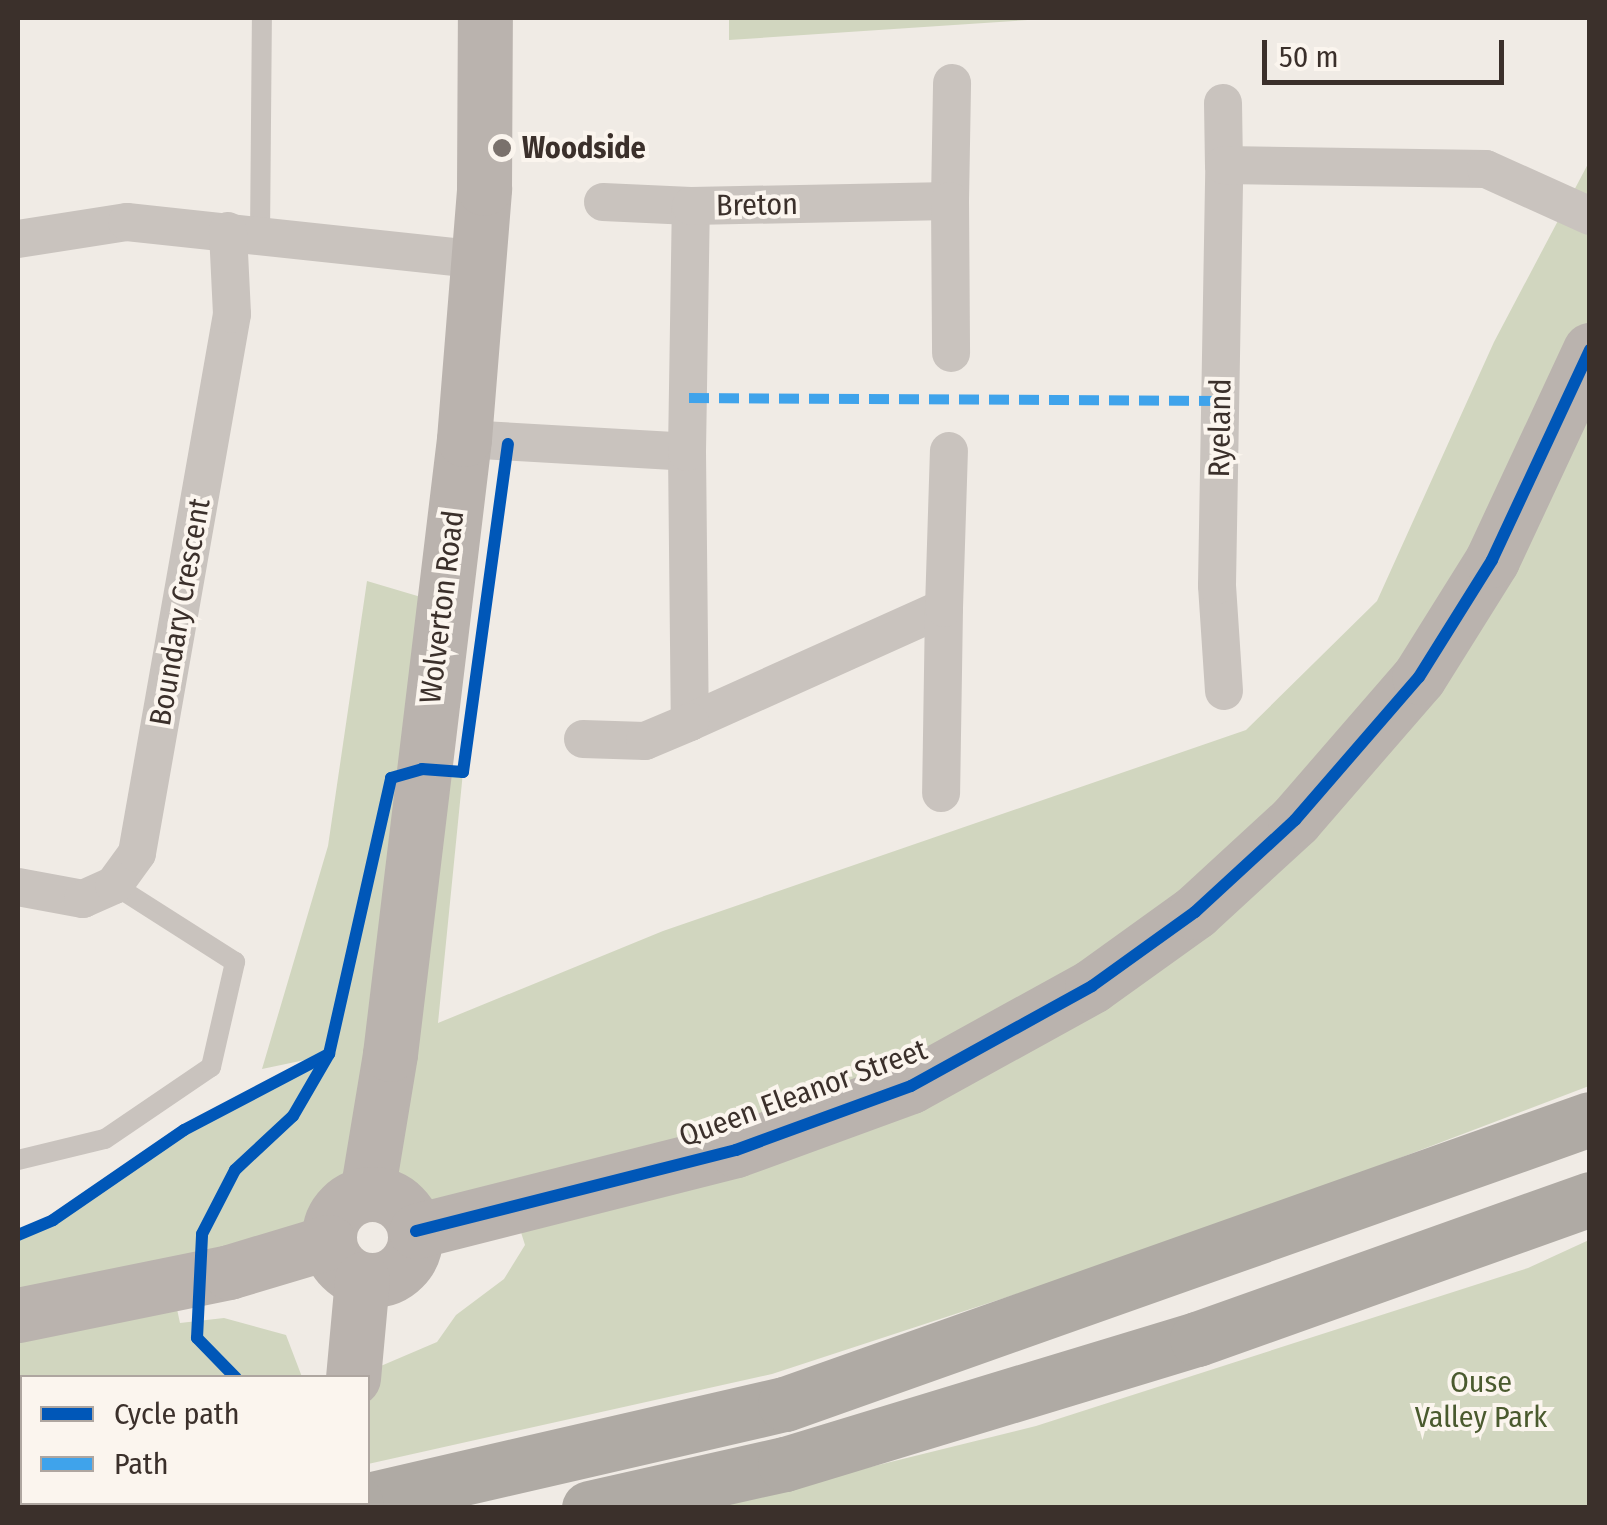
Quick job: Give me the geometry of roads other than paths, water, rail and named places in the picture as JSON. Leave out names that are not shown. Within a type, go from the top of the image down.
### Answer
[{"type":"highway","points":[[370,1500],[786,1404],[1590,1119]]},
{"type":"highway","points":[[588,1508],[785,1464],[1197,1339],[1590,1199]]},
{"type":"street","name":"Wolverton Road","points":[[367,1193],[390,1054],[464,439],[480,260],[484,18]]},
{"type":"street","points":[[951,353],[952,83]]},
{"type":"street","name":"Ryeland","points":[[1223,102],[1218,584],[1224,691]]},
{"type":"street","points":[[1224,165],[1486,170],[1590,216]]},
{"type":"street","name":"Breton","points":[[690,722],[687,452],[691,206],[950,201]]},
{"type":"street","points":[[604,202],[691,206]]},
{"type":"street","points":[[18,239],[128,222],[480,260]]},
{"type":"street","name":"Boundary Crescent","points":[[114,885],[138,853],[244,233]]},
{"type":"street","name":"Queen Eleanor Street","points":[[416,1230],[736,1150],[910,1086],[1092,986],[1195,912],[1295,820],[1420,677],[1500,544],[1590,350]]},
{"type":"street","points":[[464,439],[687,452]]},
{"type":"street","points":[[941,793],[949,451]]},
{"type":"street","points":[[582,738],[646,742],[944,608]]},
{"type":"street","points":[[18,888],[83,899],[114,885]]},
{"type":"street","points":[[18,1314],[229,1272],[345,1260],[402,1269],[416,1230],[399,1202],[367,1193],[334,1215],[345,1260],[353,1375]]},
{"type":"lane","points":[[244,233],[262,18]]},
{"type":"lane","points":[[18,1160],[48,1158],[104,1138],[212,1067],[235,962],[114,885]]},
{"type":"place","name":"Woodside","points":[[502,148]]},
{"type":"park label","name":"Ouse Valley Park","points":[[1481,1399]]}]
